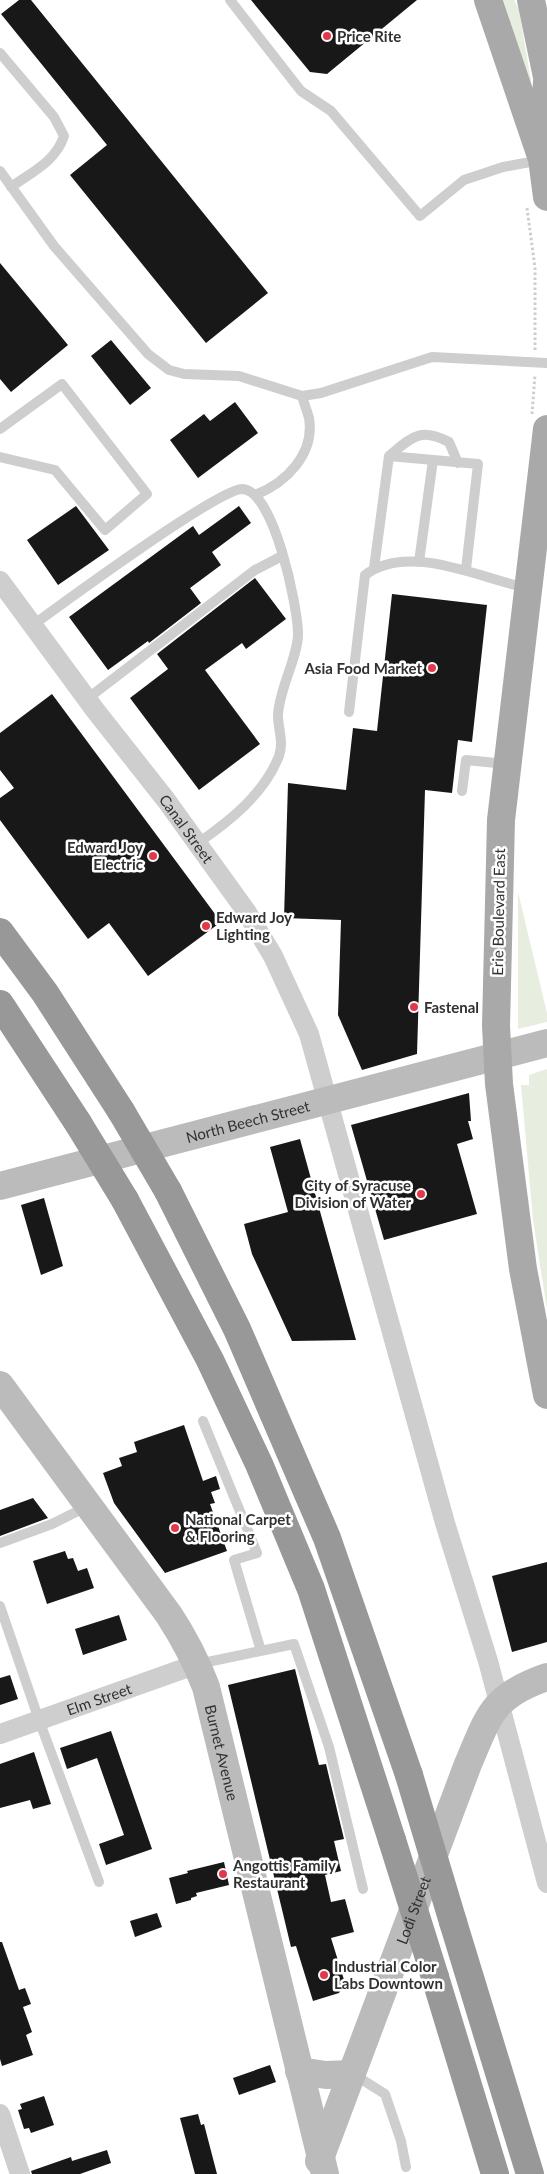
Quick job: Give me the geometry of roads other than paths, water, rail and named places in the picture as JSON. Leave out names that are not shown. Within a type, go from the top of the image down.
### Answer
[{"type":"highway","points":[[0,932],[45,993],[121,1111],[168,1191],[237,1329],[327,1538],[409,1775],[452,1922],[530,2174]]},
{"type":"highway","points":[[0,1004],[125,1200],[210,1360],[270,1490],[311,1589],[392,1840],[495,2174]]},
{"type":"highway","points":[[519,2136],[542,2174]]},
{"type":"main road","points":[[488,0],[544,159]]},
{"type":"main road","points":[[532,0],[547,79],[544,159],[537,202]]},
{"type":"main road","name":"Erie Boulevard East","points":[[547,429],[507,764],[498,865],[496,1057],[523,1269],[547,1395]]},
{"type":"street","name":"Canal Street","points":[[0,581],[198,844],[246,911],[273,956],[309,1034],[444,1523],[499,1702],[547,1883]]},
{"type":"street","name":"North Beech Street","points":[[0,1186],[328,1102],[547,1043]]},
{"type":"street","name":"Burnet Avenue","points":[[4,1396],[169,1615],[186,1641],[197,1664],[206,1687],[299,2071],[320,2168]]},
{"type":"street","name":"Elm Street","points":[[0,1734],[197,1664]]},
{"type":"street","name":"Lodi Street","points":[[320,2168],[352,2074],[468,1764],[488,1717],[499,1702],[510,1693],[525,1684],[547,1677]]},
{"type":"street","points":[[299,2071],[326,2075],[352,2074]]},
{"type":"street","points":[[0,2114],[20,2174]]},
{"type":"lane","points":[[230,0],[301,91],[332,111],[420,216],[464,180],[503,167],[544,159]]},
{"type":"lane","points":[[0,53],[54,117],[64,136],[60,148],[51,158],[11,187]]},
{"type":"lane","points":[[0,171],[54,246],[148,354],[169,370],[184,374],[239,376],[302,396],[321,393],[432,356],[547,363]]},
{"type":"lane","points":[[0,429],[62,384],[147,494],[105,530],[55,470],[0,457]]},
{"type":"lane","points":[[255,494],[272,488],[294,470],[307,446],[309,420],[302,396]]},
{"type":"lane","points":[[374,568],[389,456],[413,436],[435,435],[449,442],[458,462]]},
{"type":"lane","points":[[389,456],[478,464],[466,569]]},
{"type":"lane","points":[[420,562],[433,460]]},
{"type":"lane","points":[[33,625],[193,515],[231,492],[244,489],[255,494],[264,504],[282,556],[296,606],[298,636],[278,715],[281,740],[279,755],[261,789],[218,829],[198,844]]},
{"type":"lane","points":[[87,699],[248,576],[282,556]]},
{"type":"lane","points":[[349,712],[364,575],[374,568],[393,564],[420,562],[466,569],[497,581],[527,588]]},
{"type":"lane","points":[[462,791],[466,760],[507,764]]},
{"type":"lane","points":[[203,1421],[257,1553],[234,1560],[261,1651]]},
{"type":"lane","points":[[0,1543],[52,1524],[88,1505]]},
{"type":"lane","points":[[0,1606],[39,1720],[99,1882]]},
{"type":"lane","points":[[197,1664],[294,1644],[329,1747],[363,1889]]},
{"type":"lane","points":[[352,2074],[385,2094],[401,2141],[406,2167]]},
{"type":"place","name":"Price Rite","points":[[327,36]]},
{"type":"place","name":"Asia Food Market","points":[[432,668]]},
{"type":"place","name":"Edward Joy Electric","points":[[153,856]]},
{"type":"place","name":"Edward Joy Lighting","points":[[206,926]]},
{"type":"place","name":"Fastenal","points":[[414,1007]]},
{"type":"place","name":"City of Syracuse Division of Water","points":[[421,1194]]},
{"type":"place","name":"National Carpet & Flooring","points":[[175,1528]]},
{"type":"place","name":"Angottis Family Restaurant","points":[[223,1874]]},
{"type":"place","name":"Industrial Color Labs Downtown","points":[[324,1975]]}]
